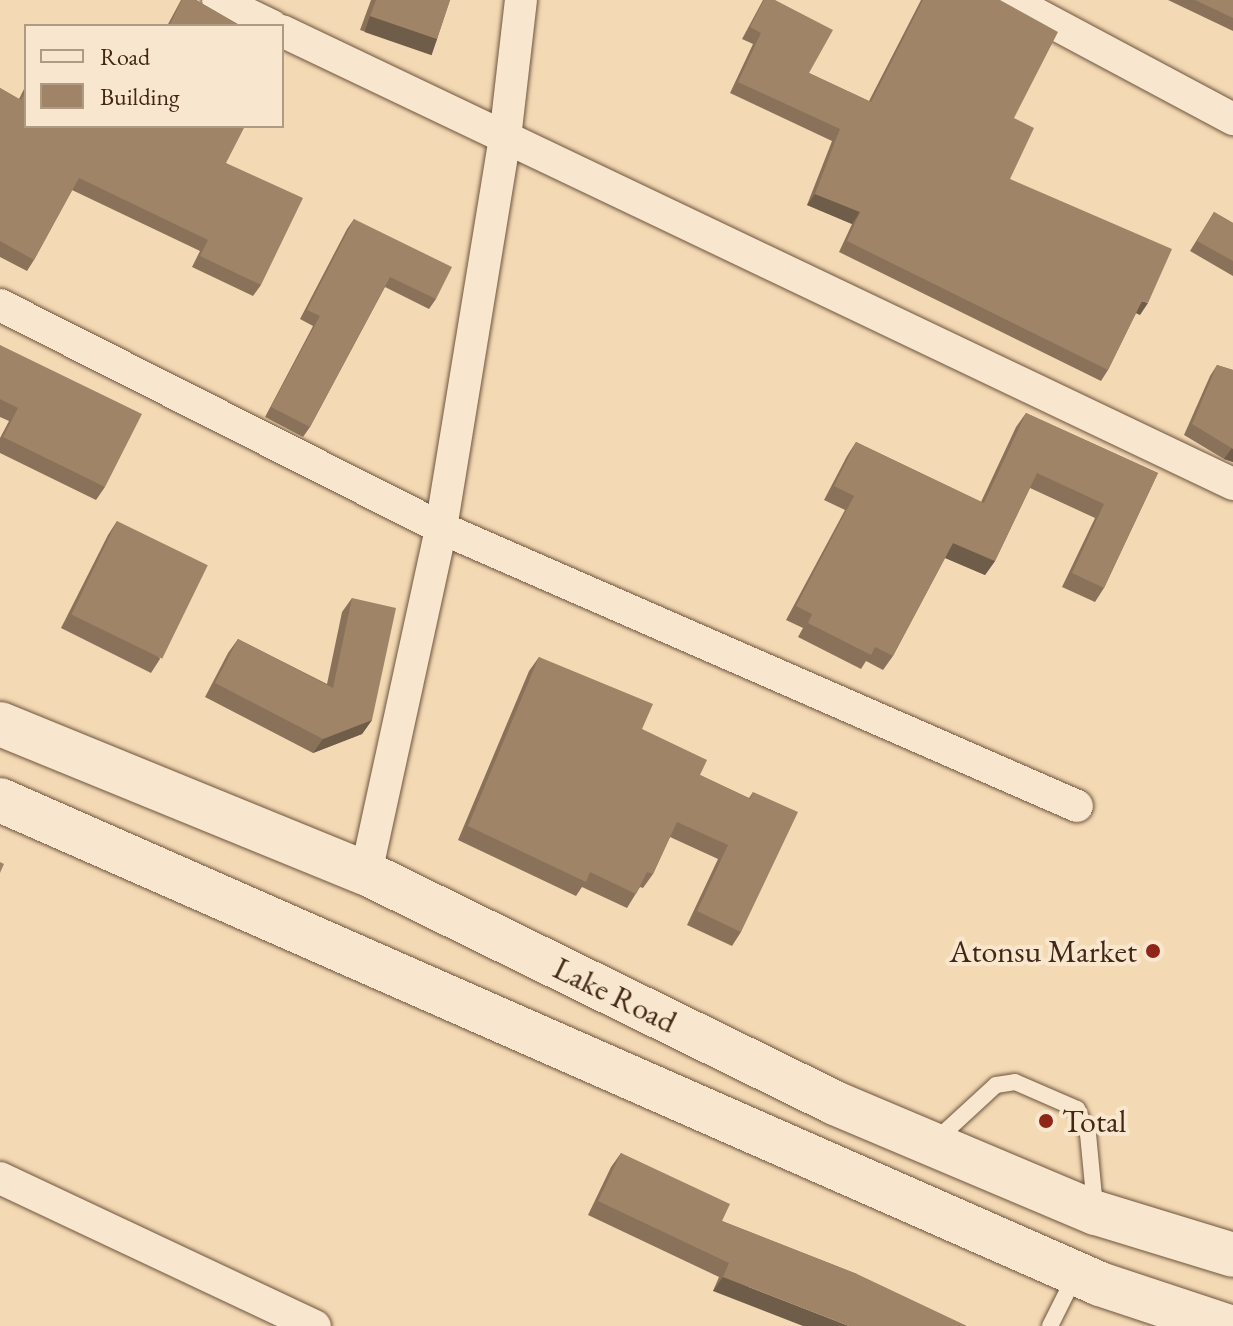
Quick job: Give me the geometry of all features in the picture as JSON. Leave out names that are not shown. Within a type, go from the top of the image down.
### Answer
[{"type":"main road","name":"Lake Road","points":[[0,724],[366,873],[835,1103],[1096,1213],[1233,1255]]},
{"type":"main road","name":"Lake Road","points":[[0,800],[1177,1318],[1226,1326]]},
{"type":"street","points":[[218,0],[268,24]]},
{"type":"street","points":[[366,873],[441,528],[505,138],[521,0]]},
{"type":"street","points":[[1010,0],[1233,119]]},
{"type":"street","points":[[284,32],[1233,484]]},
{"type":"street","points":[[0,305],[441,528],[1077,806]]},
{"type":"street","points":[[0,1178],[315,1326]]},
{"type":"lane","points":[[932,1144],[996,1085],[1015,1082],[1027,1087],[1077,1109],[1088,1134],[1096,1213]]},
{"type":"lane","points":[[1050,1326],[1077,1274]]},
{"type":"building","points":[[182,0],[196,0],[238,24],[170,24]]},
{"type":"building","points":[[376,0],[450,0],[437,39],[370,16]]},
{"type":"building","points":[[764,0],[775,0],[833,30],[809,73],[871,102],[923,0],[1000,0],[1058,32],[1014,118],[1034,128],[1010,179],[1172,249],[1148,303],[1142,301],[1108,370],[847,241],[860,212],[815,194],[840,129],[738,82],[761,33],[750,27]]},
{"type":"building","points":[[1195,0],[1233,0],[1233,18]]},
{"type":"building","points":[[0,88],[21,100],[24,94],[24,128],[244,128],[226,163],[303,198],[261,285],[200,256],[208,240],[79,178],[34,260],[0,241]]},
{"type":"building","points":[[1214,212],[1233,223],[1233,261],[1197,241]]},
{"type":"building","points":[[354,219],[452,267],[436,299],[390,277],[310,427],[271,407],[320,316],[307,310]]},
{"type":"building","points":[[0,345],[142,414],[105,487],[3,437],[18,408],[0,399]]},
{"type":"building","points":[[1217,365],[1233,370],[1233,449],[1192,424]]},
{"type":"building","points":[[1026,413],[1158,473],[1104,588],[1072,573],[1104,504],[1037,473],[995,561],[953,543],[893,656],[875,647],[871,655],[808,623],[812,614],[796,606],[854,496],[834,486],[856,442],[984,503]]},
{"type":"building","points":[[117,521],[208,565],[162,659],[71,614]]},
{"type":"building","points":[[352,598],[396,608],[372,720],[323,739],[215,683],[238,639],[333,688]]},
{"type":"building","points":[[539,657],[653,704],[642,729],[707,760],[700,775],[750,799],[753,792],[798,812],[741,932],[697,911],[728,845],[677,822],[653,874],[647,872],[636,894],[590,872],[586,882],[468,826]]},
{"type":"building","points":[[621,1153],[730,1204],[722,1221],[857,1274],[967,1326],[849,1326],[723,1277],[729,1263],[598,1201]]},
{"type":"place","name":"Atonsu Market","points":[[1153,951]]},
{"type":"place","name":"Total","points":[[1046,1121]]}]
